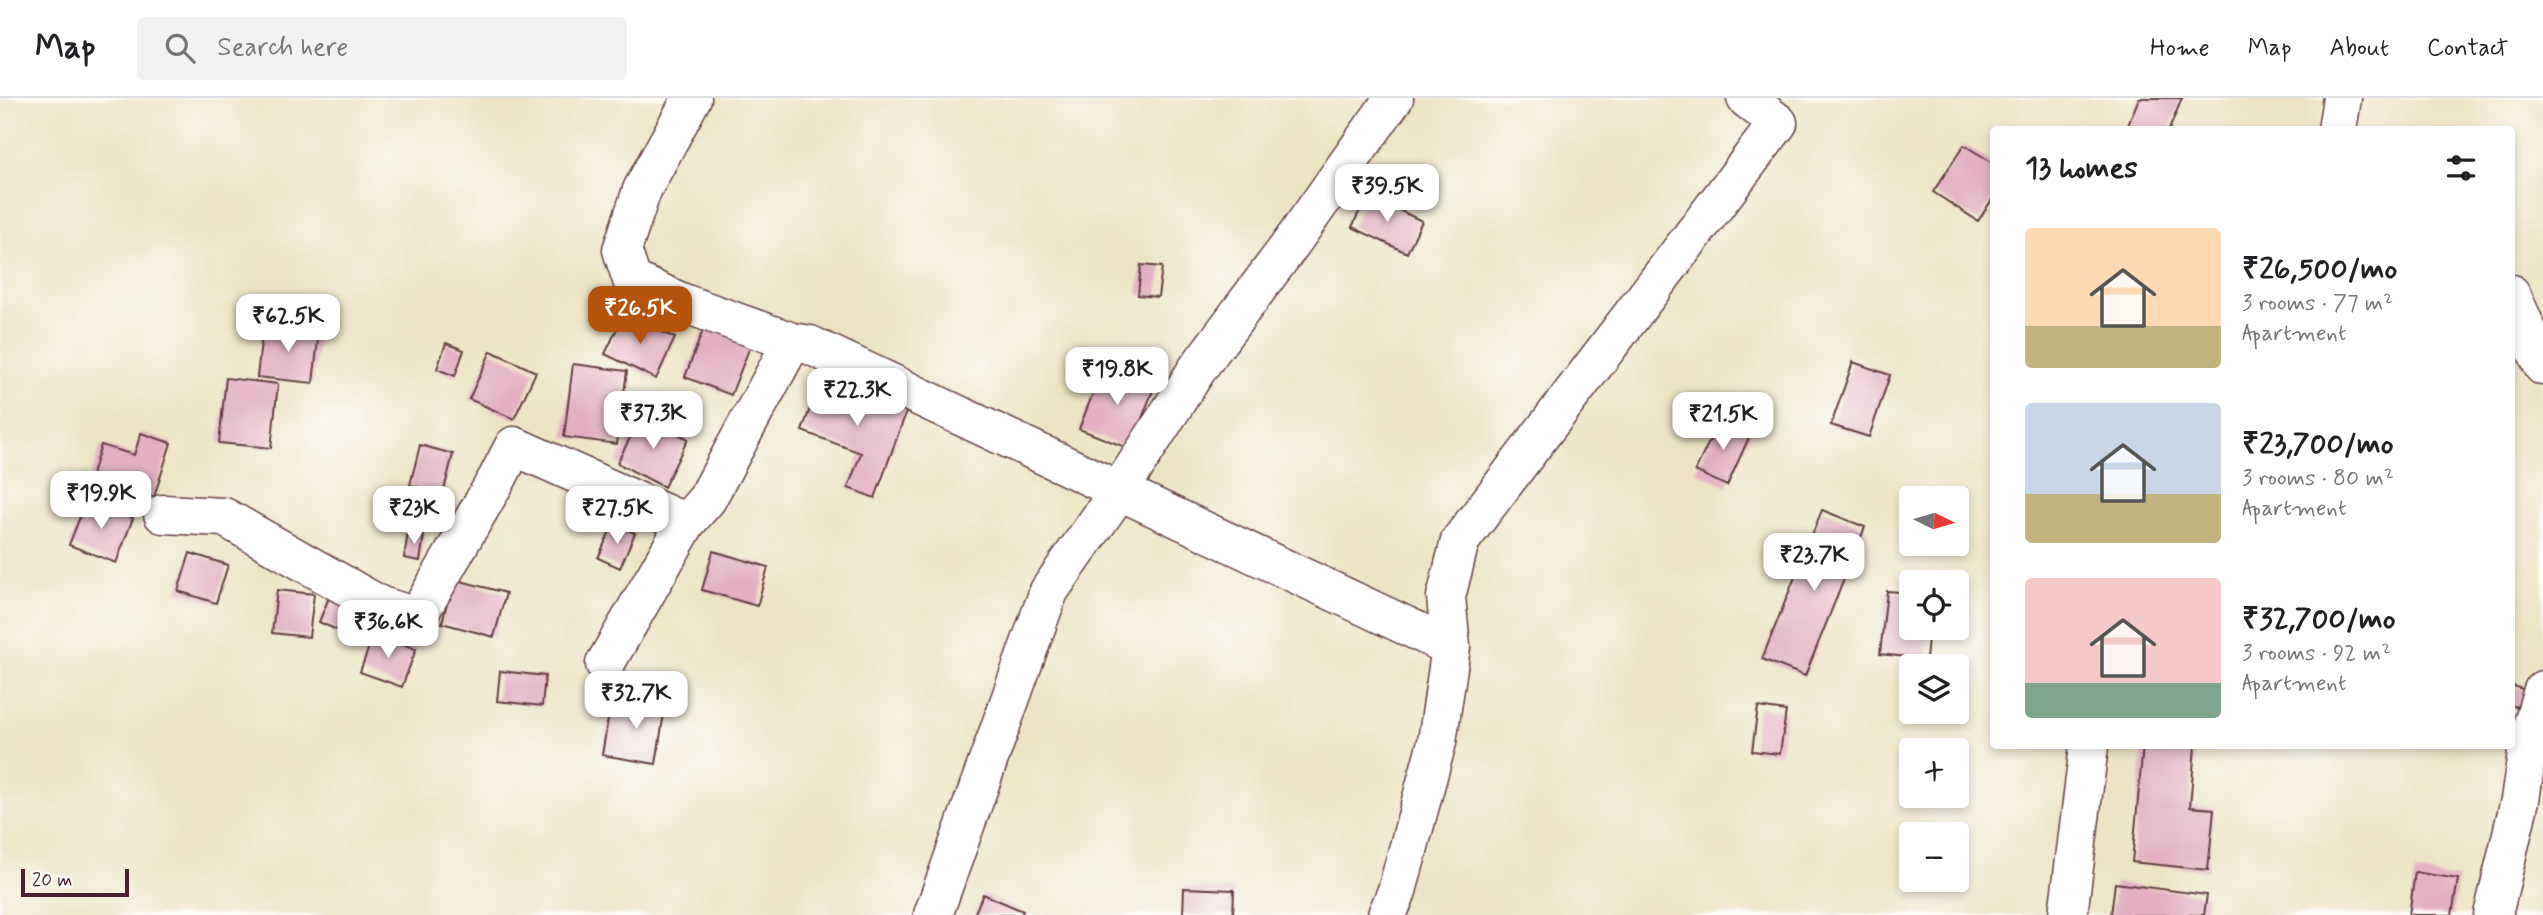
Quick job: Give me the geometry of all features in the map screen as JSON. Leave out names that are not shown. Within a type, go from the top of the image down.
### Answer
[{"type":"street","points":[[692,98],[642,190],[622,250],[632,281],[683,303],[792,342],[810,345],[1451,647]]},
{"type":"street","points":[[933,915],[1049,591],[1119,491],[1198,368],[1290,245],[1394,98]]},
{"type":"street","points":[[1388,915],[1437,742],[1451,647],[1446,597],[1460,541],[1779,123],[1746,98]]},
{"type":"street","points":[[2338,126],[2342,98]]},
{"type":"street","points":[[2515,303],[2543,366]]},
{"type":"street","points":[[605,664],[686,523],[707,499],[792,342]]},
{"type":"street","points":[[163,514],[224,517],[382,606],[417,617],[513,446],[686,523]]},
{"type":"street","points":[[2493,915],[2520,800],[2530,733],[2543,690]]},
{"type":"street","points":[[2068,915],[2089,749]]},
{"type":"building","points":[[2139,98],[2182,98],[2171,126],[2128,126]]},
{"type":"building","points":[[1964,145],[1990,161],[1990,203],[1978,221],[1933,192]]},
{"type":"building","points":[[1367,195],[1422,221],[1407,253],[1352,227]]},
{"type":"building","points":[[1141,265],[1162,267],[1158,297],[1138,295]]},
{"type":"building","points":[[624,314],[675,338],[656,379],[605,354]]},
{"type":"building","points":[[263,325],[319,331],[313,383],[257,377]]},
{"type":"building","points":[[705,325],[751,344],[731,395],[685,377]]},
{"type":"building","points":[[446,343],[464,350],[455,376],[437,369]]},
{"type":"building","points":[[491,351],[536,372],[514,419],[469,399]]},
{"type":"building","points":[[1853,362],[1890,375],[1869,437],[1831,425]]},
{"type":"building","points":[[573,364],[627,371],[617,444],[564,437]]},
{"type":"building","points":[[1104,365],[1155,385],[1130,449],[1079,429]]},
{"type":"building","points":[[822,375],[908,407],[875,498],[848,488],[861,453],[802,431]]},
{"type":"building","points":[[226,378],[278,384],[271,448],[219,443]]},
{"type":"building","points":[[642,415],[688,439],[664,487],[617,463]]},
{"type":"building","points":[[1720,419],[1751,433],[1727,486],[1695,471]]},
{"type":"building","points":[[141,433],[171,443],[154,497],[91,477],[101,445],[134,455]]},
{"type":"building","points":[[420,445],[453,454],[443,494],[410,485]]},
{"type":"building","points":[[87,499],[133,518],[116,563],[69,545]]},
{"type":"building","points":[[1822,510],[1865,527],[1805,676],[1762,659]]},
{"type":"building","points":[[613,524],[635,533],[620,568],[598,558]]},
{"type":"building","points":[[408,532],[424,535],[420,561],[404,558]]},
{"type":"building","points":[[713,551],[768,567],[757,606],[702,590]]},
{"type":"building","points":[[190,553],[228,565],[216,603],[178,591]]},
{"type":"building","points":[[453,579],[506,593],[494,637],[442,623]]},
{"type":"building","points":[[277,590],[314,594],[309,637],[272,633]]},
{"type":"building","points":[[1887,591],[1899,592],[1899,640],[1928,640],[1926,654],[1880,654]]},
{"type":"building","points":[[330,595],[353,604],[341,632],[319,622]]},
{"type":"building","points":[[374,633],[416,649],[402,687],[360,672]]},
{"type":"building","points":[[500,671],[545,676],[542,706],[497,701]]},
{"type":"building","points":[[2515,686],[2530,692],[2524,709],[2515,706]]},
{"type":"building","points":[[630,694],[666,700],[656,764],[602,755],[609,713],[626,715]]},
{"type":"building","points":[[1758,707],[1786,711],[1780,754],[1752,751]]},
{"type":"building","points":[[2143,749],[2195,749],[2190,807],[2214,809],[2208,870],[2132,862]]},
{"type":"building","points":[[2415,872],[2458,879],[2452,915],[2409,915]]},
{"type":"building","points":[[2115,883],[2207,895],[2204,915],[2111,915]]},
{"type":"building","points":[[1184,888],[1234,890],[1233,915],[1183,915]]},
{"type":"building","points":[[983,894],[1023,911],[1021,915],[974,915]]}]
